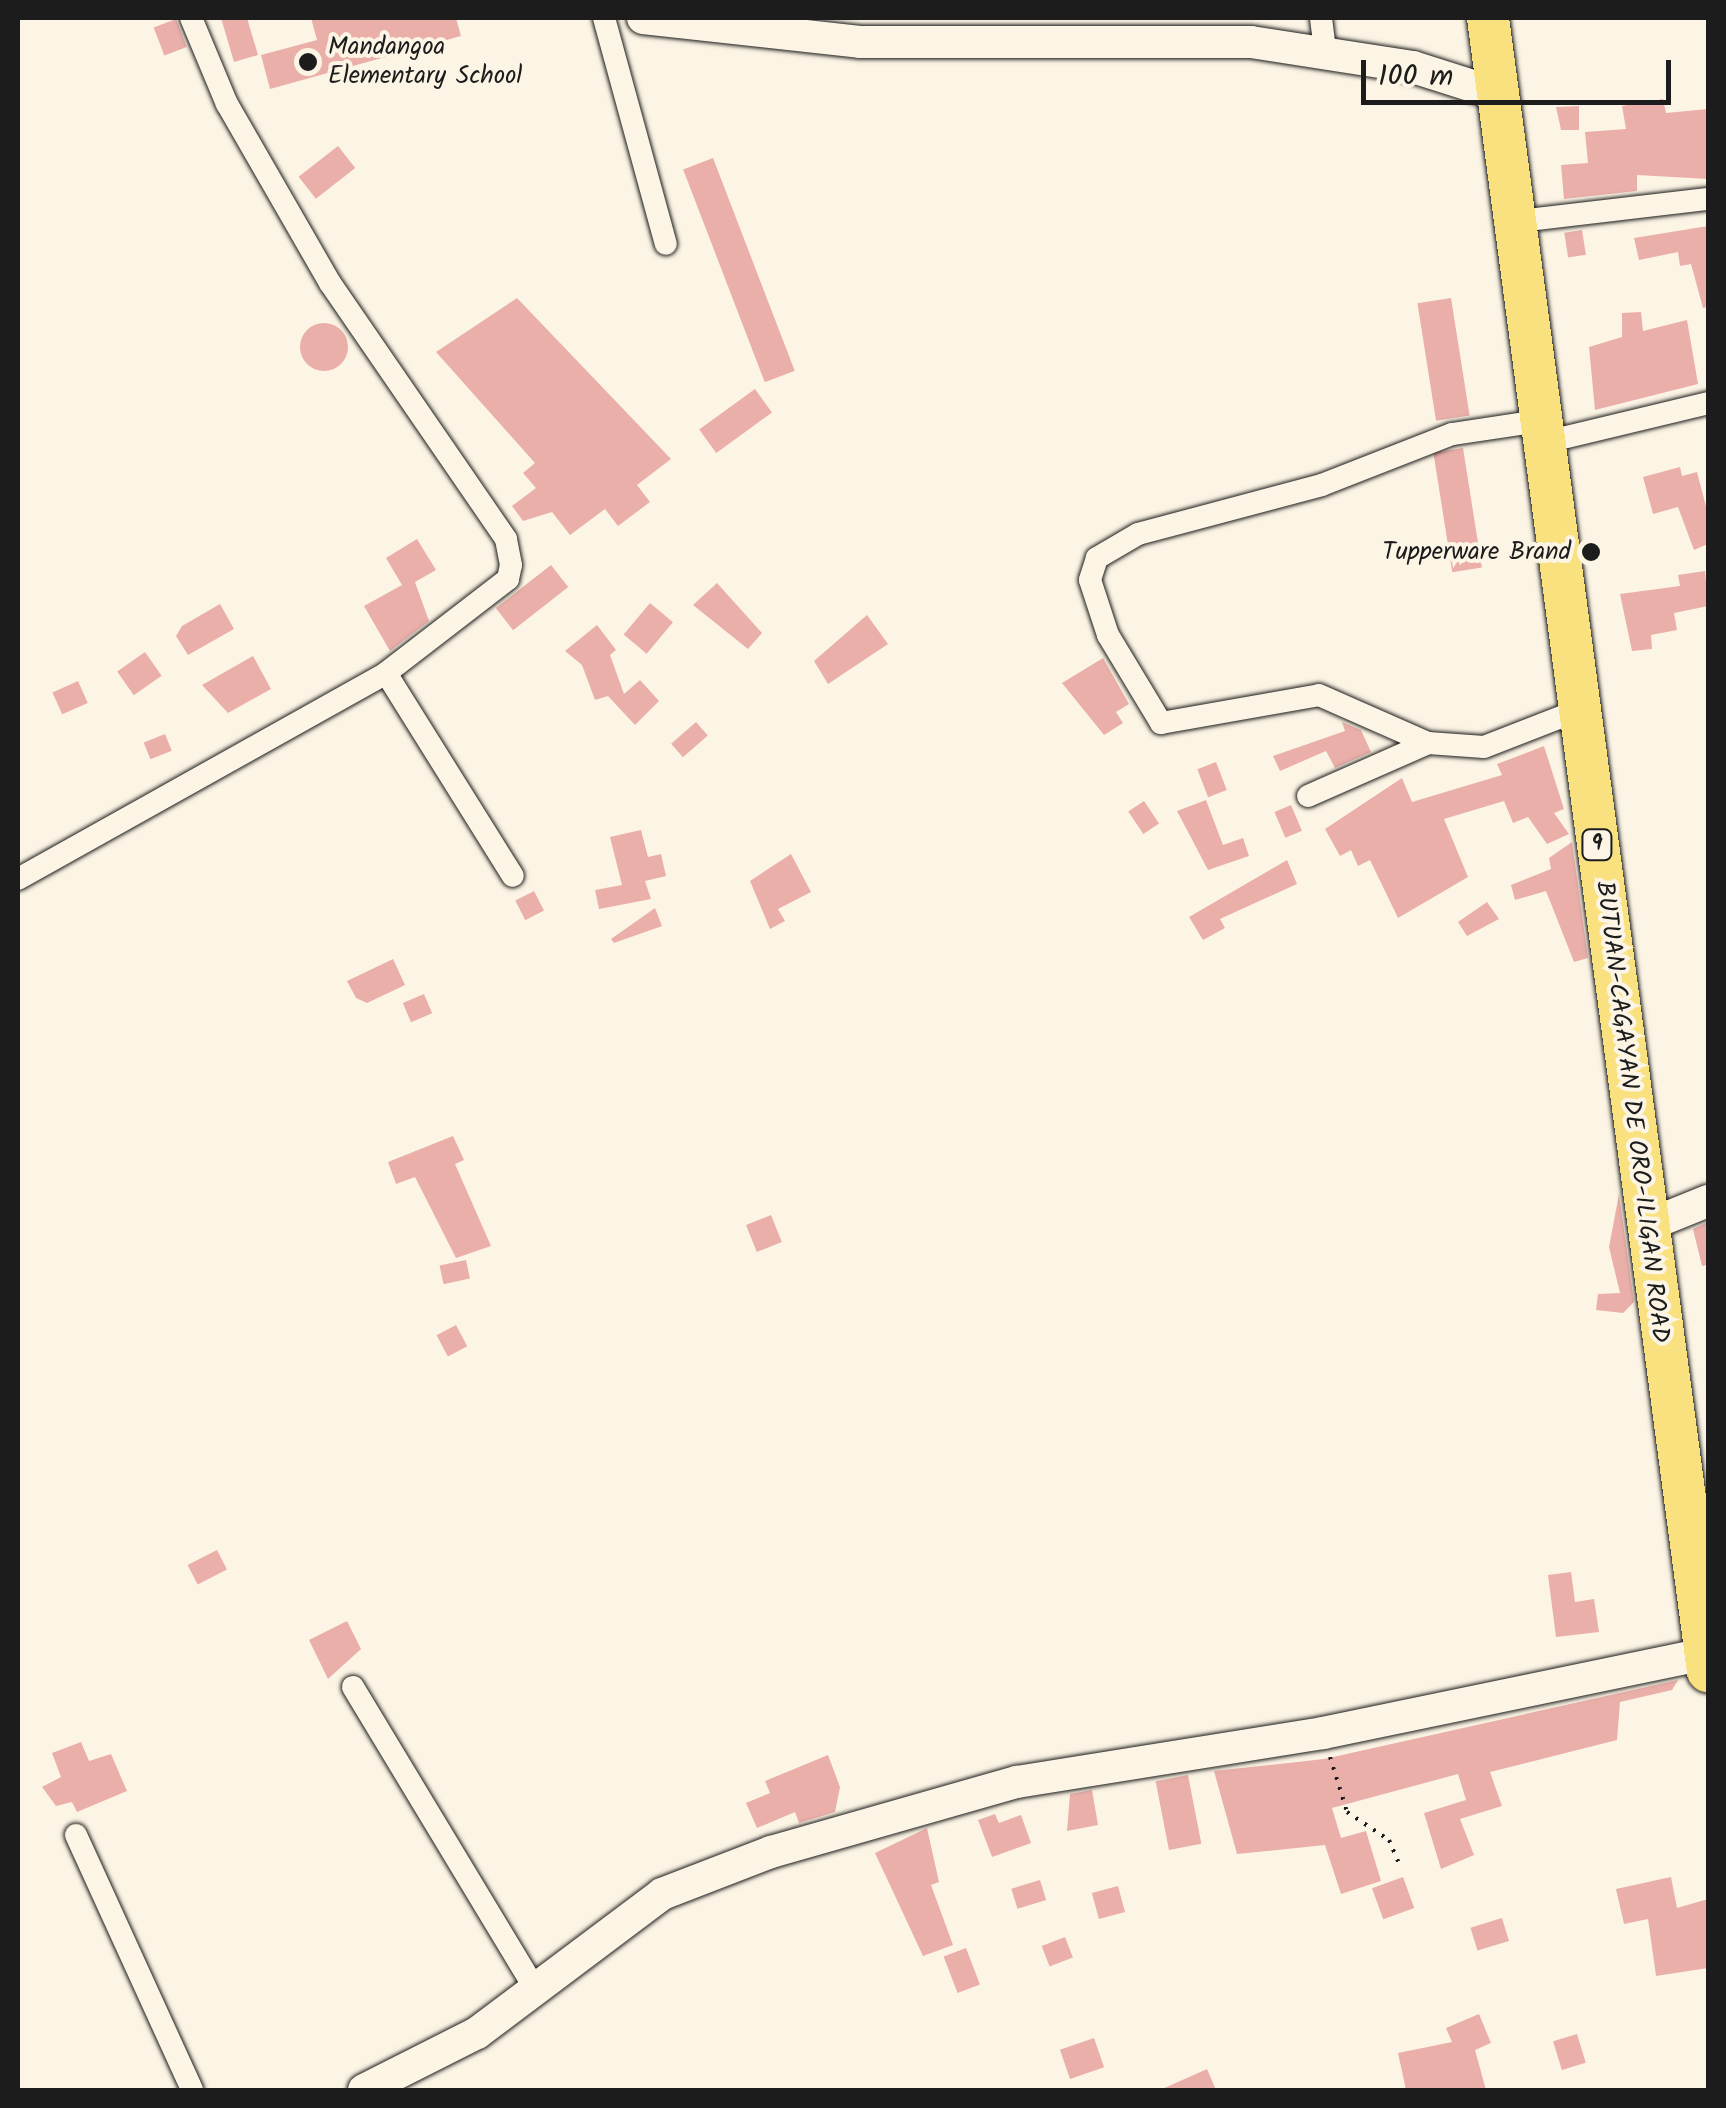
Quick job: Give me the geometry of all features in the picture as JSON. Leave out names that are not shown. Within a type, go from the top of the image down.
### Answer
[{"type":"highway","name":"BUTUAN-CAGAYAN DE ORO-ILIGAN ROAD","points":[[1488,18],[1511,222],[1646,1226],[1703,1603],[1707,1662]]},
{"type":"street","points":[[18,879],[386,673],[508,579],[510,552],[330,283],[227,104],[191,18]]},
{"type":"street","points":[[604,18],[666,244]]},
{"type":"street","points":[[644,18],[1325,50],[1498,94]]},
{"type":"street","points":[[1321,18],[1325,50]]},
{"type":"street","points":[[1511,222],[1708,199]]},
{"type":"street","points":[[1579,710],[1484,747],[1428,742],[1318,696],[1161,723],[1097,608],[1090,580],[1097,558],[1138,534],[1322,485],[1434,439],[1540,432],[1708,403]]},
{"type":"street","points":[[386,673],[513,876]]},
{"type":"street","points":[[1308,796],[1428,742]]},
{"type":"street","points":[[1646,1226],[1708,1201]]},
{"type":"street","points":[[364,2090],[461,2042],[662,1894],[771,1852],[1017,1782],[1324,1733],[1707,1662]]},
{"type":"street","points":[[353,1687],[536,1990]]},
{"type":"street","points":[[76,1835],[192,2090]]},
{"type":"path","points":[[1324,1733],[1347,1812],[1389,1840],[1401,1868]]},
{"type":"building","points":[[221,18],[247,18],[258,55],[234,62]]},
{"type":"building","points":[[311,18],[456,18],[461,36],[270,89],[261,55],[317,40]]},
{"type":"building","points":[[176,19],[187,47],[164,56],[154,28]]},
{"type":"building","points":[[1663,99],[1666,113],[1708,109],[1708,179],[1637,175],[1637,191],[1564,199],[1561,165],[1588,163],[1585,132],[1626,129],[1622,106]]},
{"type":"building","points":[[1579,106],[1579,130],[1561,130],[1556,107]]},
{"type":"building","points":[[338,146],[355,168],[316,199],[299,177]]},
{"type":"building","points":[[713,158],[795,371],[765,382],[683,169]]},
{"type":"building","points":[[1708,226],[1708,307],[1703,308],[1691,264],[1680,266],[1678,252],[1639,260],[1634,238]]},
{"type":"building","points":[[1582,230],[1586,255],[1568,258],[1564,233]]},
{"type":"building","points":[[517,298],[671,459],[637,485],[650,502],[618,526],[605,509],[570,535],[552,512],[523,521],[512,506],[536,488],[523,473],[535,463],[436,352]]},
{"type":"building","points":[[1451,298],[1470,416],[1436,421],[1417,303]]},
{"type":"building","points":[[1641,312],[1643,331],[1687,320],[1698,384],[1595,410],[1589,347],[1622,337],[1622,313]]},
{"type":"building","points":[[324,323],[341,330],[348,347],[341,364],[324,371],[307,364],[300,347],[307,330]]},
{"type":"building","points":[[755,389],[772,412],[716,453],[699,430]]},
{"type":"building","points":[[1463,448],[1482,568],[1452,572],[1433,453]]},
{"type":"building","points":[[1680,467],[1682,476],[1697,472],[1708,514],[1708,544],[1694,550],[1678,507],[1653,514],[1643,477]]},
{"type":"building","points":[[417,539],[436,570],[415,582],[429,621],[390,651],[364,606],[402,585],[386,558]]},
{"type":"building","points":[[551,565],[568,587],[513,630],[496,608]]},
{"type":"building","points":[[1705,571],[1708,606],[1674,613],[1677,630],[1651,635],[1652,649],[1632,651],[1620,594],[1680,586],[1678,575]]},
{"type":"building","points":[[717,583],[762,633],[748,649],[693,605]]},
{"type":"building","points":[[650,603],[673,622],[647,654],[624,634]]},
{"type":"building","points":[[220,604],[234,629],[188,655],[176,636],[182,626]]},
{"type":"building","points":[[867,615],[888,644],[828,684],[814,661]]},
{"type":"building","points":[[597,625],[616,650],[610,655],[624,694],[640,680],[659,701],[635,725],[608,696],[595,700],[582,665],[565,651]]},
{"type":"building","points":[[145,652],[162,676],[134,695],[117,672]]},
{"type":"building","points":[[253,656],[271,689],[228,713],[202,685]]},
{"type":"building","points":[[1103,658],[1129,704],[1116,712],[1123,723],[1104,735],[1062,683]]},
{"type":"building","points":[[78,681],[88,703],[62,714],[52,692]]},
{"type":"building","points":[[696,722],[708,736],[683,757],[671,744]]},
{"type":"building","points":[[1342,722],[1361,730],[1371,752],[1335,768],[1326,751],[1280,771],[1273,756],[1345,731]]},
{"type":"building","points":[[165,734],[172,751],[150,759],[144,743]]},
{"type":"building","points":[[1544,746],[1564,809],[1554,813],[1569,834],[1547,844],[1528,817],[1513,823],[1504,801],[1444,819],[1468,877],[1398,918],[1370,860],[1358,866],[1351,850],[1340,856],[1325,829],[1402,778],[1412,802],[1502,775],[1497,764]]},
{"type":"building","points":[[1216,762],[1227,790],[1208,797],[1197,769]]},
{"type":"building","points":[[1206,800],[1223,845],[1243,838],[1249,856],[1208,870],[1177,811]]},
{"type":"building","points":[[1144,801],[1159,823],[1143,834],[1128,812]]},
{"type":"building","points":[[1291,805],[1302,831],[1285,838],[1274,812]]},
{"type":"building","points":[[641,830],[648,857],[661,854],[666,876],[645,881],[651,899],[599,909],[595,890],[622,885],[610,837]]},
{"type":"building","points":[[1572,842],[1588,958],[1574,962],[1546,891],[1515,900],[1511,885],[1551,869],[1549,858]]},
{"type":"building","points":[[791,854],[811,892],[778,909],[785,921],[770,929],[750,881]]},
{"type":"building","points":[[1287,860],[1297,884],[1220,919],[1225,928],[1203,940],[1189,917]]},
{"type":"building","points":[[534,891],[544,911],[525,920],[515,901]]},
{"type":"building","points":[[1487,902],[1499,919],[1467,936],[1458,922]]},
{"type":"building","points":[[655,908],[662,926],[614,943],[611,939]]},
{"type":"building","points":[[393,959],[405,985],[367,1003],[356,998],[347,981]]},
{"type":"building","points":[[424,994],[432,1013],[411,1022],[403,1003]]},
{"type":"building","points":[[453,1136],[464,1160],[455,1164],[491,1246],[456,1258],[415,1177],[396,1184],[388,1162]]},
{"type":"building","points":[[1619,1194],[1634,1302],[1623,1313],[1596,1310],[1598,1294],[1620,1293],[1609,1247]]},
{"type":"building","points":[[771,1215],[782,1242],[757,1252],[746,1225]]},
{"type":"building","points":[[1708,1222],[1708,1265],[1702,1266],[1693,1229]]},
{"type":"building","points":[[466,1260],[470,1279],[444,1284],[440,1266]]},
{"type":"building","points":[[456,1325],[467,1346],[448,1357],[437,1335]]},
{"type":"building","points":[[217,1550],[227,1570],[198,1585],[188,1565]]},
{"type":"building","points":[[1571,1572],[1575,1602],[1594,1599],[1599,1632],[1556,1637],[1548,1575]]},
{"type":"building","points":[[347,1621],[361,1649],[328,1679],[309,1640]]},
{"type":"building","points":[[1678,1680],[1672,1690],[1620,1702],[1617,1740],[1490,1772],[1502,1806],[1460,1819],[1474,1855],[1441,1869],[1424,1813],[1466,1800],[1458,1774],[1332,1808],[1341,1838],[1366,1831],[1381,1881],[1341,1894],[1325,1845],[1237,1854],[1214,1771],[1324,1759]]},
{"type":"building","points":[[81,1742],[89,1761],[111,1754],[127,1791],[77,1812],[72,1802],[56,1806],[42,1787],[61,1777],[52,1753]]},
{"type":"building","points":[[828,1755],[840,1787],[835,1812],[799,1823],[795,1812],[757,1828],[746,1803],[770,1793],[765,1781]]},
{"type":"building","points":[[1188,1775],[1201,1844],[1169,1850],[1156,1781]]},
{"type":"building","points":[[1092,1790],[1098,1825],[1067,1831],[1070,1794]]},
{"type":"building","points":[[995,1814],[999,1823],[1021,1815],[1031,1843],[992,1857],[978,1820]]},
{"type":"building","points":[[927,1828],[939,1882],[931,1885],[953,1945],[923,1956],[875,1853]]},
{"type":"building","points":[[1403,1877],[1414,1908],[1383,1919],[1372,1888]]},
{"type":"building","points":[[1671,1877],[1677,1908],[1708,1899],[1708,1968],[1656,1976],[1648,1919],[1624,1924],[1616,1889]]},
{"type":"building","points":[[1040,1880],[1046,1900],[1017,1909],[1011,1889]]},
{"type":"building","points":[[1118,1886],[1125,1912],[1099,1919],[1092,1893]]},
{"type":"building","points":[[1502,1918],[1509,1941],[1477,1951],[1470,1928]]},
{"type":"building","points":[[1065,1937],[1073,1958],[1050,1966],[1042,1946]]},
{"type":"building","points":[[966,1948],[980,1984],[958,1993],[944,1957]]},
{"type":"building","points":[[1479,2014],[1491,2043],[1475,2050],[1486,2090],[1406,2090],[1398,2053],[1452,2042],[1446,2028]]},
{"type":"building","points":[[1577,2034],[1586,2063],[1562,2070],[1553,2041]]},
{"type":"building","points":[[1094,2038],[1104,2067],[1070,2079],[1060,2050]]},
{"type":"building","points":[[1207,2069],[1216,2090],[1160,2090]]},
{"type":"place","name":"Mandangoa Elementary School","points":[[308,62]]},
{"type":"place","name":"Tupperware Brand","points":[[1591,552]]}]
